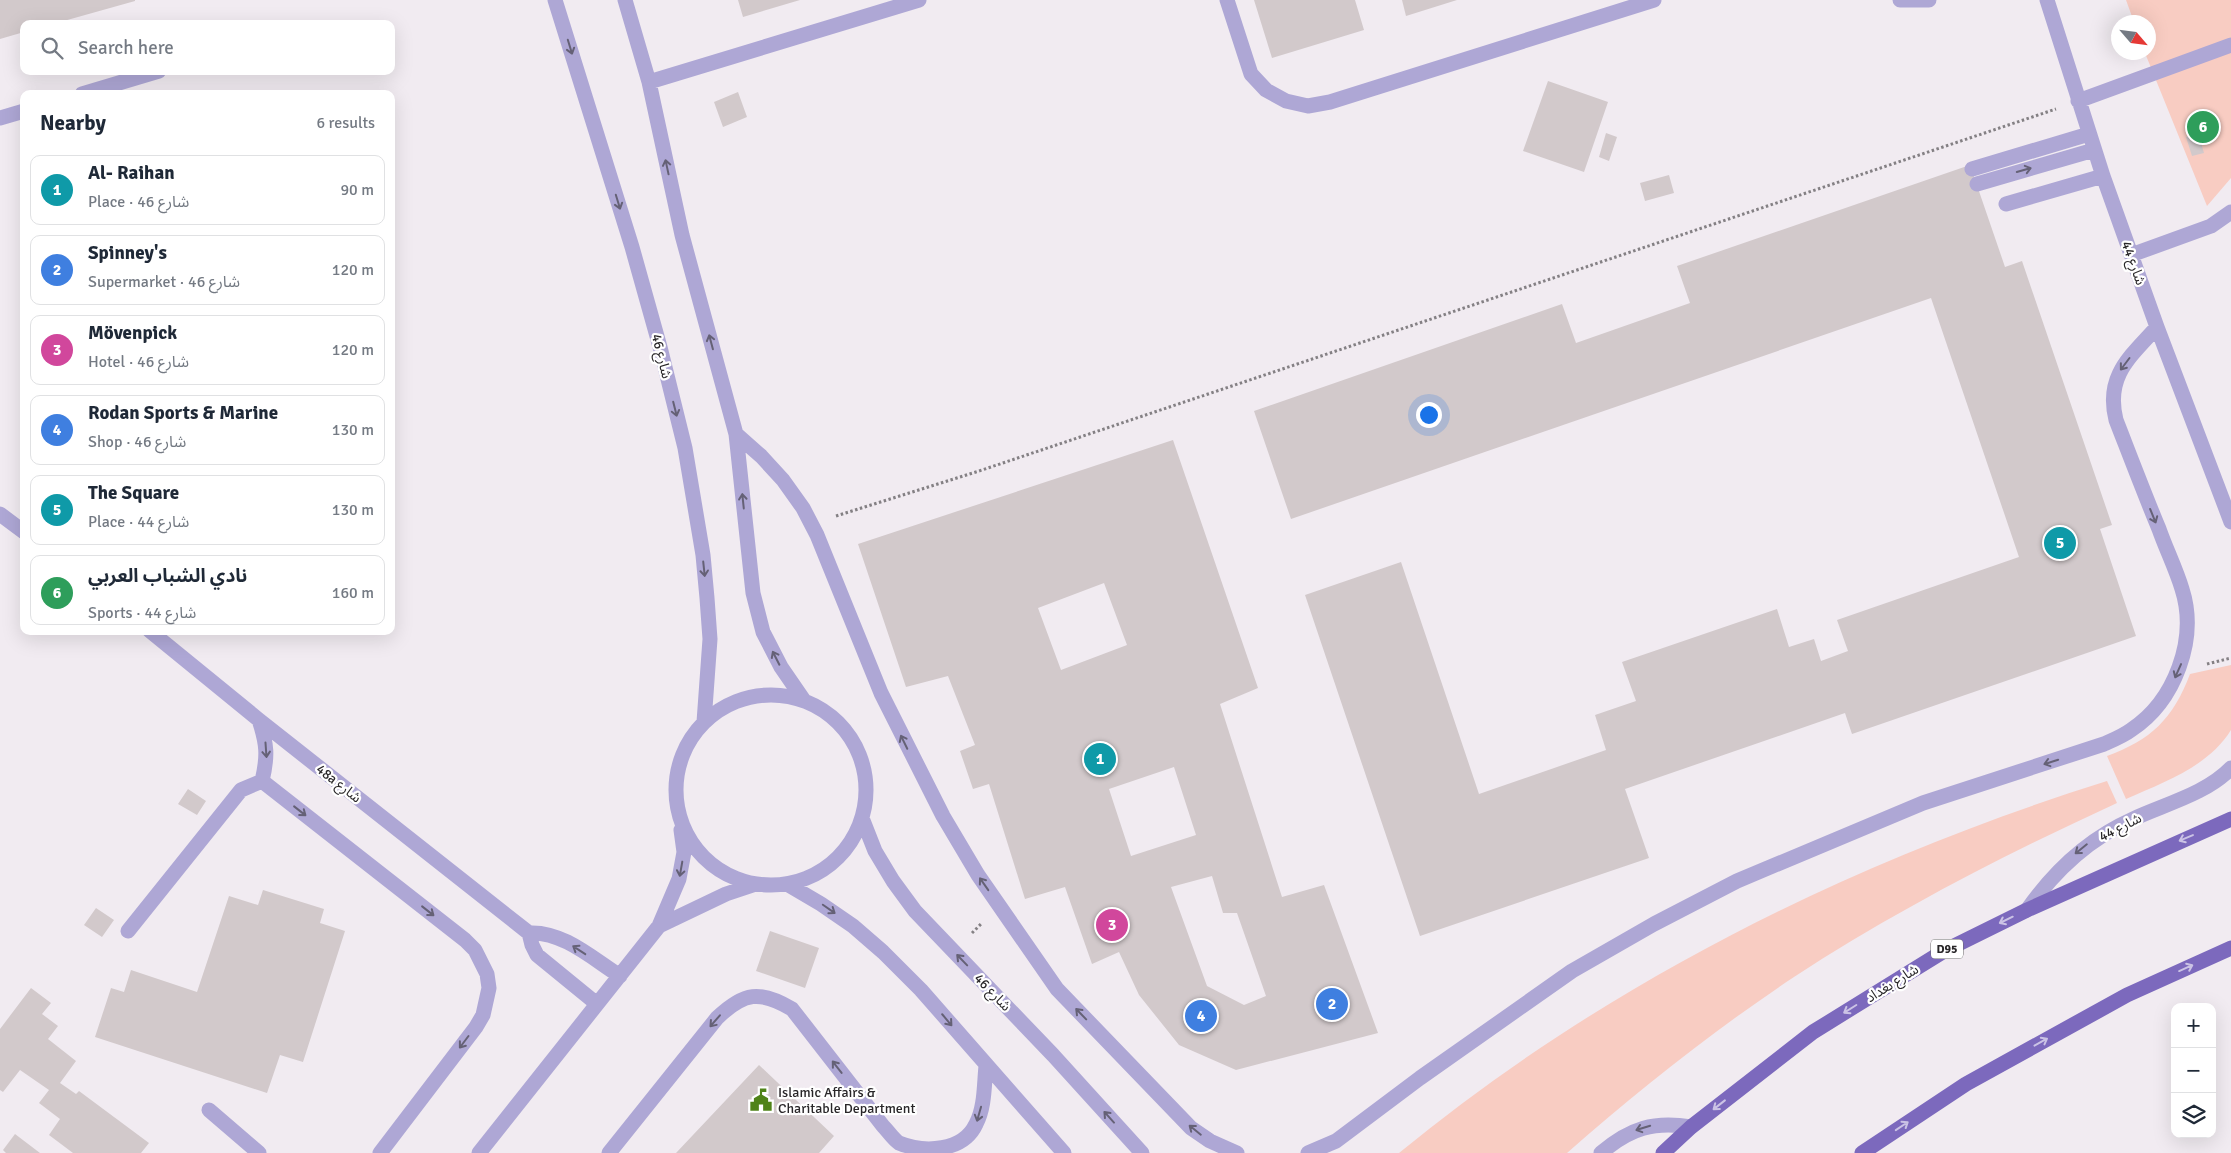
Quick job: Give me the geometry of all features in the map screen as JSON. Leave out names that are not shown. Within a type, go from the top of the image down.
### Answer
[{"type":"main road","name":"شارع بغداد","points":[[1663,1153],[1691,1127],[1813,1032],[1944,951],[2027,910],[2231,820]]},
{"type":"main road","points":[[1862,1153],[1966,1084],[2009,1060],[2127,995],[2231,948]]},
{"type":"street","name":"شارع 46","points":[[555,0],[632,247],[660,347],[685,448],[703,556],[710,639],[704,722]]},
{"type":"street","points":[[625,0],[649,82],[682,235],[736,434],[756,603],[763,632],[781,667],[802,699]]},
{"type":"street","points":[[649,82],[919,0]]},
{"type":"street","points":[[1227,0],[1251,74],[1266,90],[1286,101],[1308,106],[1330,102],[1651,0]]},
{"type":"street","points":[[1900,0],[1929,0]]},
{"type":"street","name":"شارع 44","points":[[2047,0],[2103,176],[2157,327],[2226,496],[2231,522]]},
{"type":"street","points":[[2078,101],[2231,45]]},
{"type":"street","points":[[95,90],[146,75]]},
{"type":"street","points":[[0,118],[20,112]]},
{"type":"street","points":[[1972,169],[2089,134]]},
{"type":"street","points":[[1977,184],[2094,150]]},
{"type":"street","points":[[2006,204],[2103,176]]},
{"type":"street","points":[[2131,255],[2211,226],[2231,212]]},
{"type":"street","points":[[1308,1153],[1336,1141],[1420,1078],[1572,971],[1654,924],[1738,881],[1923,803],[2104,744],[2132,730],[2152,711],[2167,692],[2178,671],[2184,653],[2188,622],[2183,591],[2116,420],[2112,404],[2113,388],[2119,373],[2157,327]]},
{"type":"street","points":[[736,434],[767,462],[803,508],[817,535],[880,693],[910,755],[978,875],[1057,989],[1191,1128],[1210,1141],[1237,1153]]},
{"type":"street","points":[[0,514],[20,529]]},
{"type":"street","name":"48a شارع","points":[[155,635],[259,720],[529,933],[532,944],[538,954],[597,1004]]},
{"type":"street","points":[[482,1152],[659,926],[679,879],[684,852],[676,795],[678,768],[688,743],[704,722],[726,706],[750,696],[777,694],[802,699],[829,713],[849,734],[862,760],[866,790],[862,818],[854,838],[830,864],[807,878],[787,884],[756,884],[731,877],[710,863],[692,844],[681,821]]},
{"type":"street","points":[[259,720],[266,740],[267,754],[262,781]]},
{"type":"street","name":"شارع 44","points":[[2027,910],[2050,878],[2091,841],[2131,820],[2210,784],[2231,768]]},
{"type":"street","points":[[128,931],[241,790],[262,781]]},
{"type":"street","points":[[262,781],[465,940],[475,950],[487,974],[489,988],[487,1002],[476,1028],[380,1153]]},
{"type":"street","name":"شارع 46","points":[[862,818],[875,850],[893,881],[916,911],[1053,1055],[1142,1153]]},
{"type":"street","points":[[659,926],[726,894],[756,884]]},
{"type":"street","points":[[787,884],[853,926],[883,952],[919,988],[1064,1153]]},
{"type":"street","points":[[529,933],[553,934],[620,976]]},
{"type":"street","points":[[609,1153],[717,1018],[732,1003],[753,996],[773,998],[792,1009],[883,1126],[898,1142],[918,1152],[941,1152],[961,1142],[976,1125],[983,1103],[986,1066]]},
{"type":"street","points":[[209,1110],[259,1153]]},
{"type":"street","points":[[1601,1153],[1624,1136],[1640,1129],[1672,1124],[1691,1127]]},
{"type":"path","points":[[833,508],[835,516],[979,471],[2078,101]]},
{"type":"path","points":[[954,952],[999,905]]},
{"type":"shaded area","points":[[2126,0],[2231,0],[2231,178],[2207,206],[2148,60],[2156,60],[2156,15],[2131,15]]},
{"type":"shaded area","points":[[2231,665],[2231,730],[2221,743],[2198,764],[2126,799],[2107,756],[2136,743],[2159,726],[2176,704],[2190,674]]},
{"type":"shaded area","points":[[2107,781],[2117,803],[2034,842],[1952,884],[1833,952],[1764,997],[1678,1061],[1567,1153],[1399,1153],[1479,1091],[1562,1034],[1647,981],[1735,933],[1826,889],[1918,849],[2012,813]]},
{"type":"building","points":[[0,0],[135,0],[67,20],[20,20],[20,33],[0,39]]},
{"type":"building","points":[[738,0],[800,0],[743,17]]},
{"type":"building","points":[[1254,0],[1355,0],[1364,30],[1272,58]]},
{"type":"building","points":[[1402,0],[1457,0],[1406,16]]},
{"type":"building","points":[[1548,81],[1608,102],[1584,172],[1523,151]]},
{"type":"building","points":[[738,92],[747,117],[723,127],[714,102]]},
{"type":"building","points":[[1606,133],[1617,137],[1609,161],[1599,157]]},
{"type":"building","points":[[2198,133],[2204,153],[2192,156],[2186,137]]},
{"type":"building","points":[[1970,165],[2005,267],[2022,261],[2112,525],[2100,529],[2136,636],[1852,734],[1845,713],[1625,789],[1649,858],[1420,936],[1305,595],[1401,562],[1479,794],[1606,750],[1595,715],[1636,701],[1622,662],[1777,609],[1789,647],[1814,639],[1821,661],[1848,651],[1837,620],[2019,557],[1931,298],[1291,519],[1254,411],[1562,304],[1576,343],[1690,303],[1677,266]]},
{"type":"building","points":[[1669,175],[1674,193],[1645,201],[1640,183]]},
{"type":"building","points":[[1173,440],[1258,688],[1220,704],[1282,897],[1324,885],[1378,1033],[1236,1070],[1179,1045],[1139,995],[1119,952],[1092,964],[1065,887],[1025,899],[989,784],[973,789],[960,751],[975,745],[948,676],[906,687],[858,544]],"holes":[[[1104,583],[1127,645],[1061,670],[1038,608]],[[1174,767],[1196,835],[1131,856],[1109,789]],[[1212,876],[1223,913],[1237,913],[1266,996],[1244,1005],[1207,986],[1171,887]]]},
{"type":"building","points":[[188,789],[206,801],[197,815],[178,804]]},
{"type":"building","points":[[263,890],[324,909],[320,923],[345,931],[303,1062],[280,1055],[267,1093],[95,1037],[111,988],[124,992],[131,970],[197,992],[229,896],[258,905]]},
{"type":"building","points":[[96,908],[114,920],[102,937],[84,925]]},
{"type":"building","points":[[770,931],[819,948],[805,988],[756,971]]},
{"type":"building","points":[[31,988],[51,1003],[42,1014],[58,1026],[48,1039],[76,1061],[60,1083],[76,1094],[79,1091],[149,1143],[141,1153],[73,1153],[49,1135],[60,1119],[39,1103],[49,1090],[20,1070],[3,1092],[0,1090],[0,1029]]},
{"type":"building","name":"Islamic Affairs & Charitable Department","points":[[759,1065],[834,1136],[819,1153],[676,1153]]},
{"type":"building","points":[[15,1134],[40,1153],[6,1153],[3,1150]]},
{"type":"place","name":"نادي الشباب العربي","points":[[2203,127]]},
{"type":"place","name":"The Square","points":[[2060,543]]},
{"type":"place","name":"Al- Raihan","points":[[1100,759]]},
{"type":"place","name":"Mövenpick","points":[[1112,925]]},
{"type":"place","name":"Spinney's","points":[[1332,1004]]},
{"type":"place","name":"Rodan Sports & Marine","points":[[1201,1016]]},
{"type":"place","name":"Islamic Affairs & Charitable Department","points":[[761,1100]]}]
